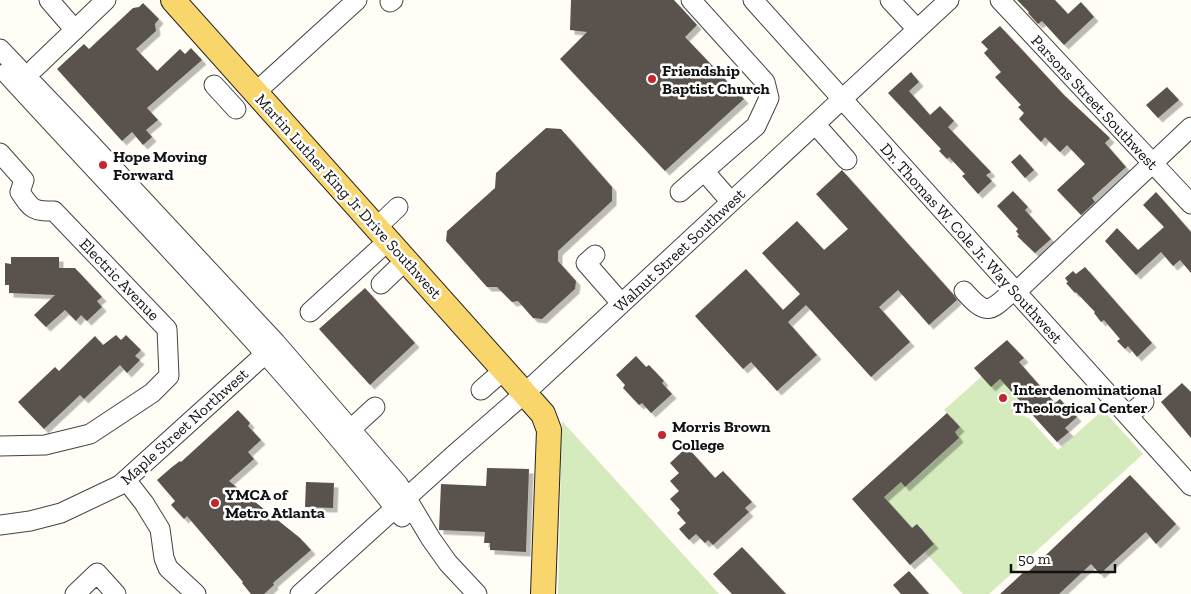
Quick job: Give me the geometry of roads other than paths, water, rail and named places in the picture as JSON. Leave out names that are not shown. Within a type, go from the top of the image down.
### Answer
[{"type":"main road","name":"Martin Luther King Jr Drive Southwest","points":[[173,0],[525,392],[542,414],[549,430],[543,594]]},
{"type":"street","points":[[49,0],[75,30]]},
{"type":"street","points":[[236,109],[219,89],[249,84],[357,0]]},
{"type":"street","points":[[680,192],[756,126],[769,98],[765,82],[691,0]]},
{"type":"street","name":"Dr. Thomas W. Cole Jr. Way Southwest","points":[[753,0],[1191,486]]},
{"type":"street","points":[[890,0],[917,29]]},
{"type":"street","name":"Walnut Street Southwest","points":[[300,594],[525,392],[949,0]]},
{"type":"street","name":"Parsons Street Southwest","points":[[1000,0],[1191,204]]},
{"type":"street","points":[[35,68],[75,30],[99,2]]},
{"type":"street","points":[[0,49],[89,142],[271,348],[343,442],[401,503],[448,562],[477,594]]},
{"type":"street","points":[[0,67],[351,429],[398,484],[401,503],[440,568],[464,594]]},
{"type":"street","points":[[815,124],[847,160]]},
{"type":"street","points":[[964,291],[977,305],[986,309],[996,306],[1015,291],[1191,127]]},
{"type":"street","name":"Electric Avenue","points":[[0,153],[24,180],[20,192],[27,202],[37,211],[54,211],[167,329],[169,376],[152,393],[90,434],[45,444],[0,446]]},
{"type":"street","points":[[704,172],[731,202]]},
{"type":"street","points":[[310,312],[383,234],[398,207]]},
{"type":"street","points":[[595,255],[586,263],[621,303]]},
{"type":"street","points":[[381,284],[406,260]]},
{"type":"street","name":"Maple Street Northwest","points":[[0,525],[30,521],[61,513],[120,485],[271,348]]},
{"type":"street","points":[[481,390],[504,370]]},
{"type":"street","points":[[1128,416],[1144,402]]},
{"type":"street","points":[[351,429],[375,407]]},
{"type":"street","points":[[126,480],[144,503],[160,529],[164,558],[168,568],[196,594]]},
{"type":"street","points":[[75,594],[97,573],[116,594]]},
{"type":"place","name":"Friendship Baptist Church","points":[[652,79]]},
{"type":"place","name":"Hope Moving Forward","points":[[103,165]]},
{"type":"place","name":"Interdenominational Theological Center","points":[[1003,398]]},
{"type":"place","name":"Morris Brown College","points":[[662,435]]},
{"type":"place","name":"YMCA of Metro Atlanta","points":[[215,503]]}]
